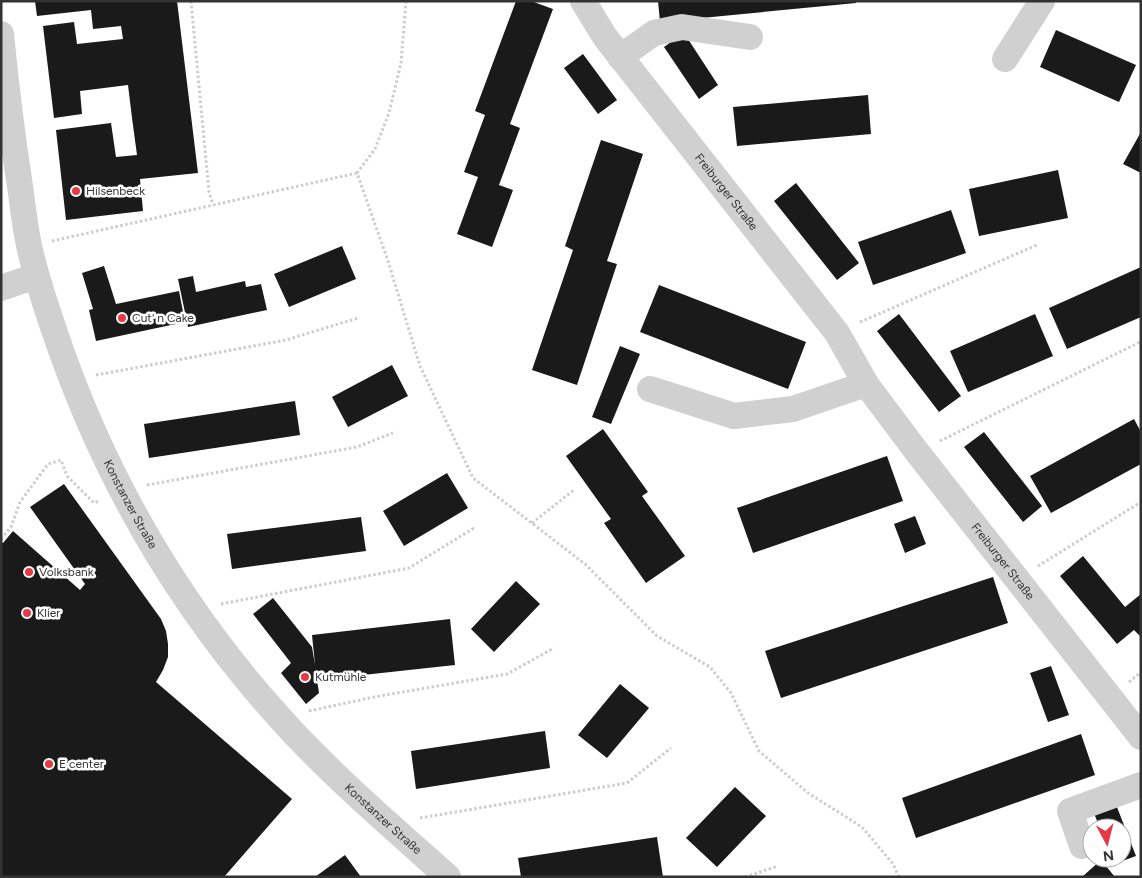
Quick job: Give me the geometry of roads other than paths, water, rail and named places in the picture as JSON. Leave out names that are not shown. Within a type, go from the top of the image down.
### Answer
[{"type":"street","name":"Freiburger Straße","points":[[584,1],[604,37],[837,333],[866,384],[1016,580],[1141,737]]},
{"type":"street","points":[[1005,59],[1042,1]]},
{"type":"street","points":[[620,57],[654,33],[682,27],[750,37]]},
{"type":"street","name":"Konstanzer Straße","points":[[1,34],[8,103],[29,246],[36,276],[71,380],[121,490],[159,557],[193,609],[279,717],[343,783],[448,877]]},
{"type":"street","points":[[1,288],[36,276]]},
{"type":"street","points":[[650,389],[734,416],[793,409],[866,384]]},
{"type":"street","points":[[1082,846],[1070,811],[1141,785]]},
{"type":"place","name":"Hilsenbeck","points":[[76,191]]},
{"type":"place","name":"Cut' n Cake","points":[[122,318]]},
{"type":"place","name":"Volksbank","points":[[29,572]]},
{"type":"place","name":"Klier","points":[[27,613]]},
{"type":"place","name":"Kutmühle","points":[[305,677]]},
{"type":"place","name":"E center","points":[[49,764]]}]
